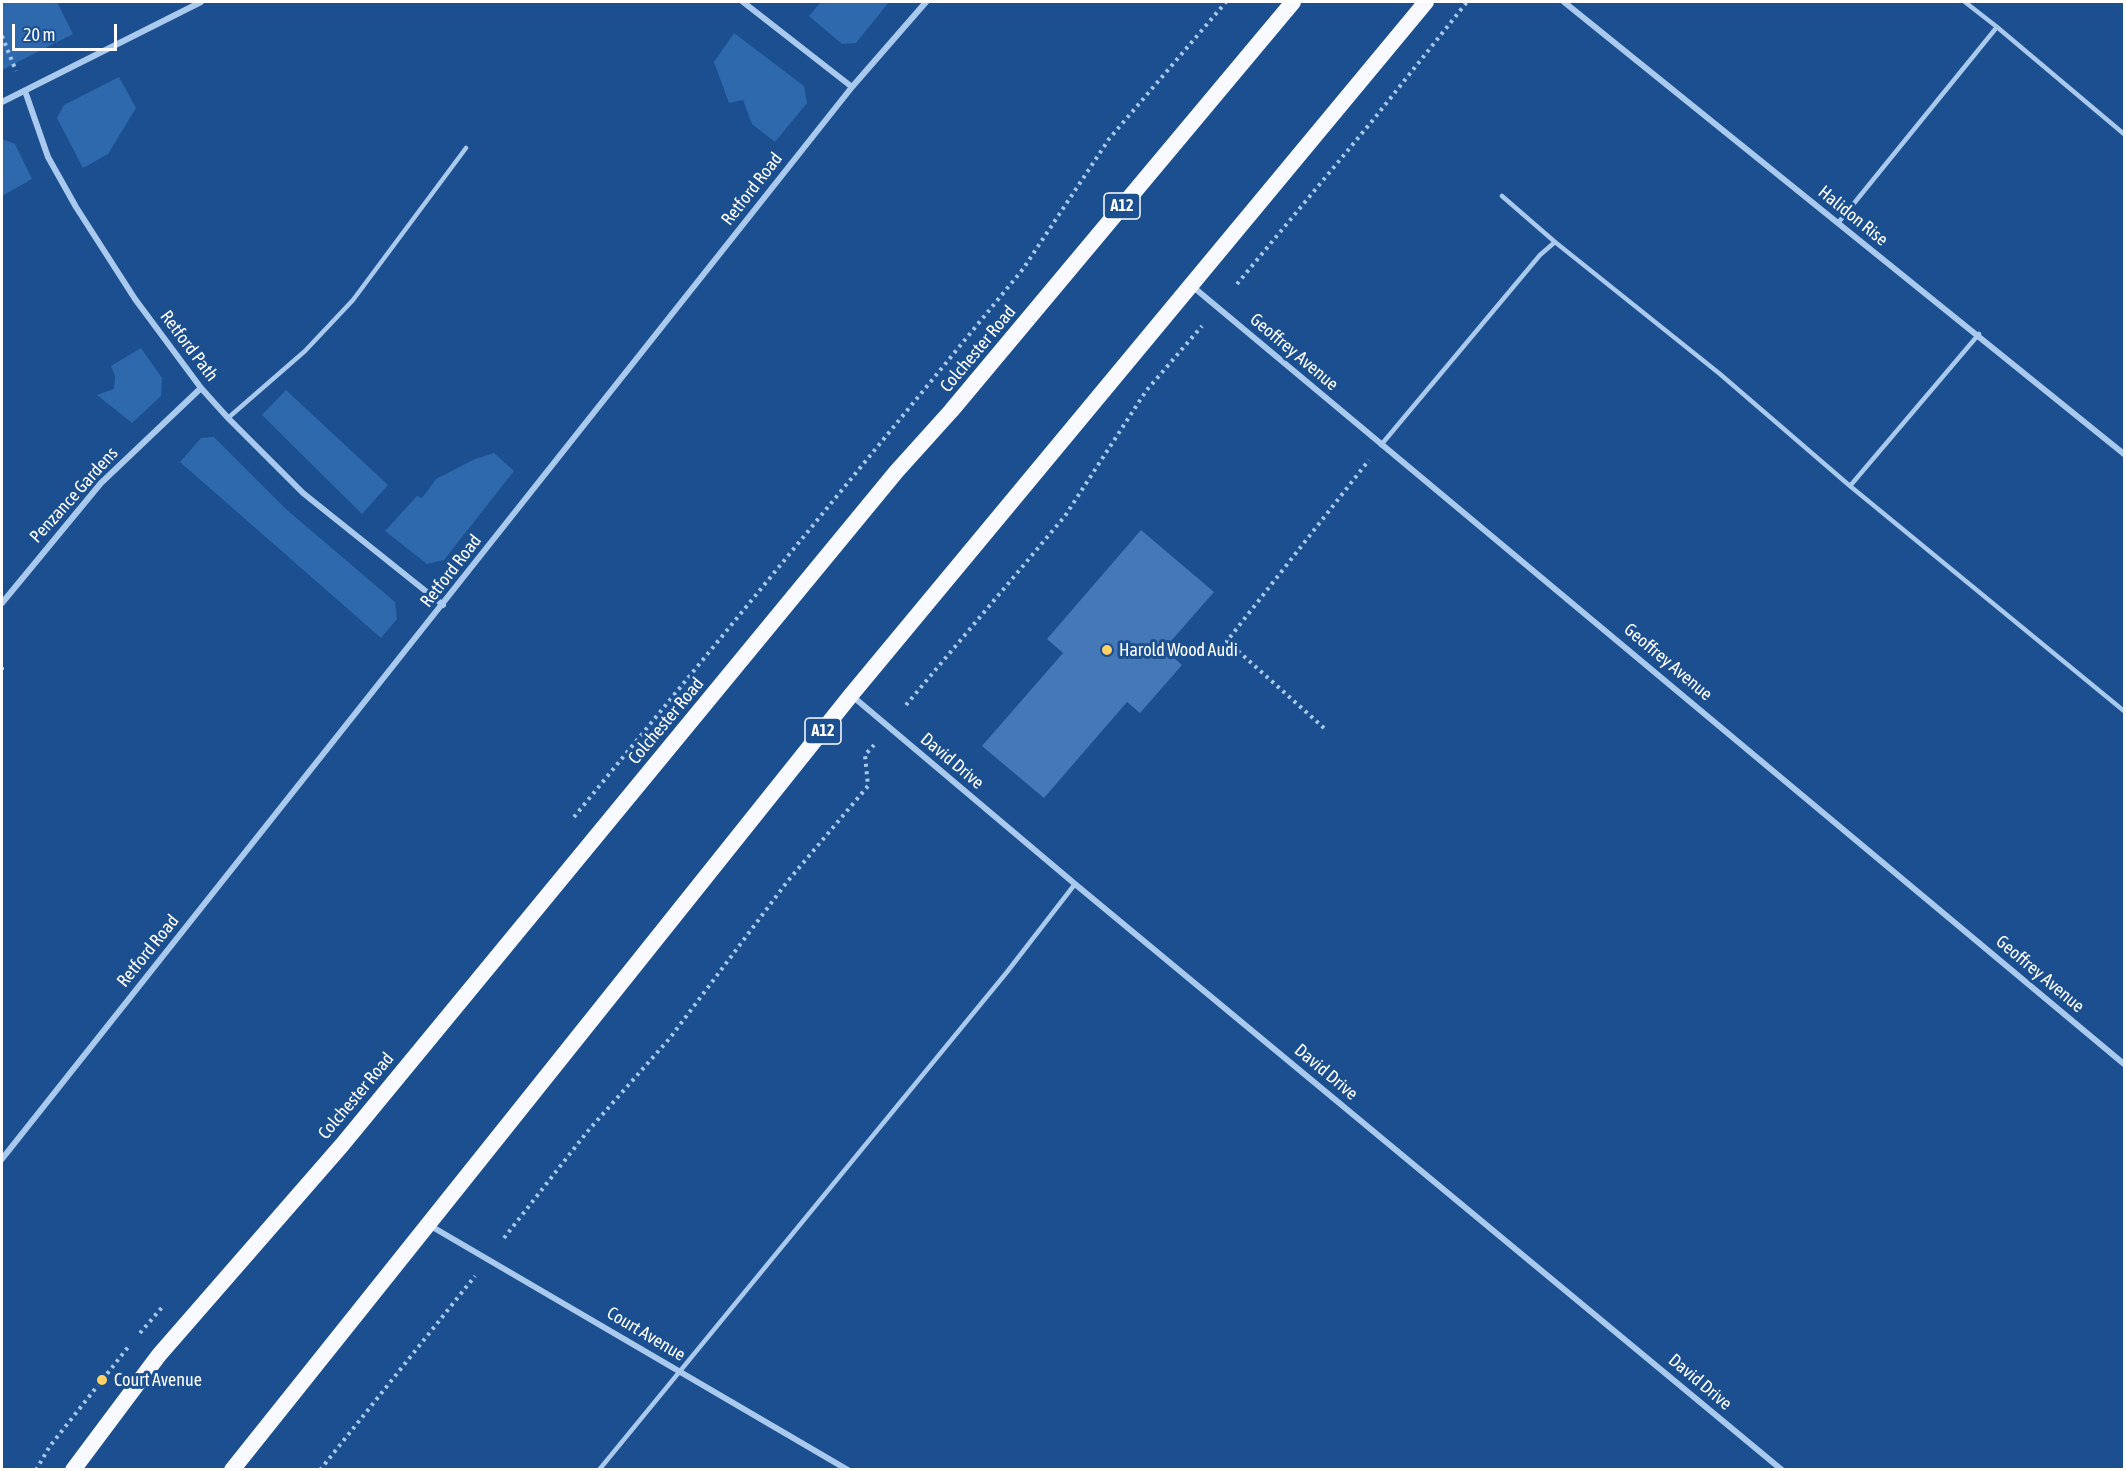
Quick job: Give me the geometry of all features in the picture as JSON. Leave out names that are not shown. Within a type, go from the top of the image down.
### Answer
[{"type":"highway","name":"Colchester Road","points":[[73,1470],[159,1355],[342,1144],[889,481],[967,393],[1293,2]]},
{"type":"highway","name":"A12","points":[[232,1470],[851,695],[1425,2]]},
{"type":"street","points":[[2,102],[201,2]]},
{"type":"street","points":[[742,2],[852,87]]},
{"type":"street","name":"Retford Road","points":[[2,1159],[852,87],[926,2]]},
{"type":"street","name":"Halidon Rise","points":[[1564,2],[1979,334],[2124,454]]},
{"type":"street","name":"Retford Path","points":[[25,91],[48,157],[76,207],[135,299],[201,388],[303,493],[443,605]]},
{"type":"street","name":"Geoffrey Avenue","points":[[1191,285],[2124,1064]]},
{"type":"street","name":"Penzance Gardens","points":[[2,603],[101,483],[201,388]]},
{"type":"street","name":"David Drive","points":[[851,695],[1075,884],[1782,1470]]},
{"type":"street","name":"Court Avenue","points":[[429,1225],[848,1470]]},
{"type":"lane","points":[[1965,2],[2124,134]]},
{"type":"lane","points":[[1838,223],[1997,27]]},
{"type":"lane","points":[[228,418],[305,351],[353,300],[466,148]]},
{"type":"lane","points":[[1503,196],[1555,242],[1720,374],[1851,486],[2124,711]]},
{"type":"lane","points":[[1381,445],[1540,255],[1555,242]]},
{"type":"lane","points":[[1851,486],[1979,334]]},
{"type":"lane","points":[[599,1470],[1006,972],[1075,884]]},
{"type":"path","points":[[570,822],[1023,269],[1109,139],[1226,2]]},
{"type":"path","points":[[1237,284],[1467,2]]},
{"type":"path","points":[[2,36],[25,91]]},
{"type":"path","points":[[906,705],[1065,516],[1146,391],[1202,326]]},
{"type":"path","points":[[1324,728],[1227,641],[1381,445]]},
{"type":"path","points":[[504,1238],[587,1132],[670,1038],[788,882],[868,786],[865,756],[874,745]]},
{"type":"path","points":[[320,1470],[475,1275]]},
{"type":"path","points":[[36,1470],[50,1446],[156,1313],[172,1297]]},
{"type":"shaded area","points":[[2,2],[57,2],[73,34],[2,70]]},
{"type":"shaded area","points":[[821,2],[889,2],[856,43],[842,44],[809,16]]},
{"type":"shaded area","points":[[734,33],[804,86],[807,103],[775,142],[752,124],[743,100],[729,103],[714,62]]},
{"type":"shaded area","points":[[119,77],[136,108],[108,154],[83,168],[57,118],[64,105]]},
{"type":"shaded area","points":[[2,139],[15,144],[32,179],[2,196]]},
{"type":"shaded area","points":[[141,348],[162,378],[161,396],[132,423],[97,395],[114,389],[115,376],[111,366]]},
{"type":"shaded area","points":[[286,390],[388,485],[362,514],[262,415]]},
{"type":"shaded area","points":[[214,437],[287,510],[395,602],[397,619],[381,638],[180,462],[201,438]]},
{"type":"shaded area","points":[[494,453],[514,471],[444,560],[427,564],[385,531],[417,496],[422,498],[436,479],[475,459]]},
{"type":"building","points":[[1141,530],[1214,592],[1164,649],[1182,665],[1140,713],[1127,702],[1044,798],[982,746],[1063,653],[1047,639]]},
{"type":"place","name":"Harold Wood Audi","points":[[1107,650]]},
{"type":"place","name":"Court Avenue","points":[[102,1380]]}]
